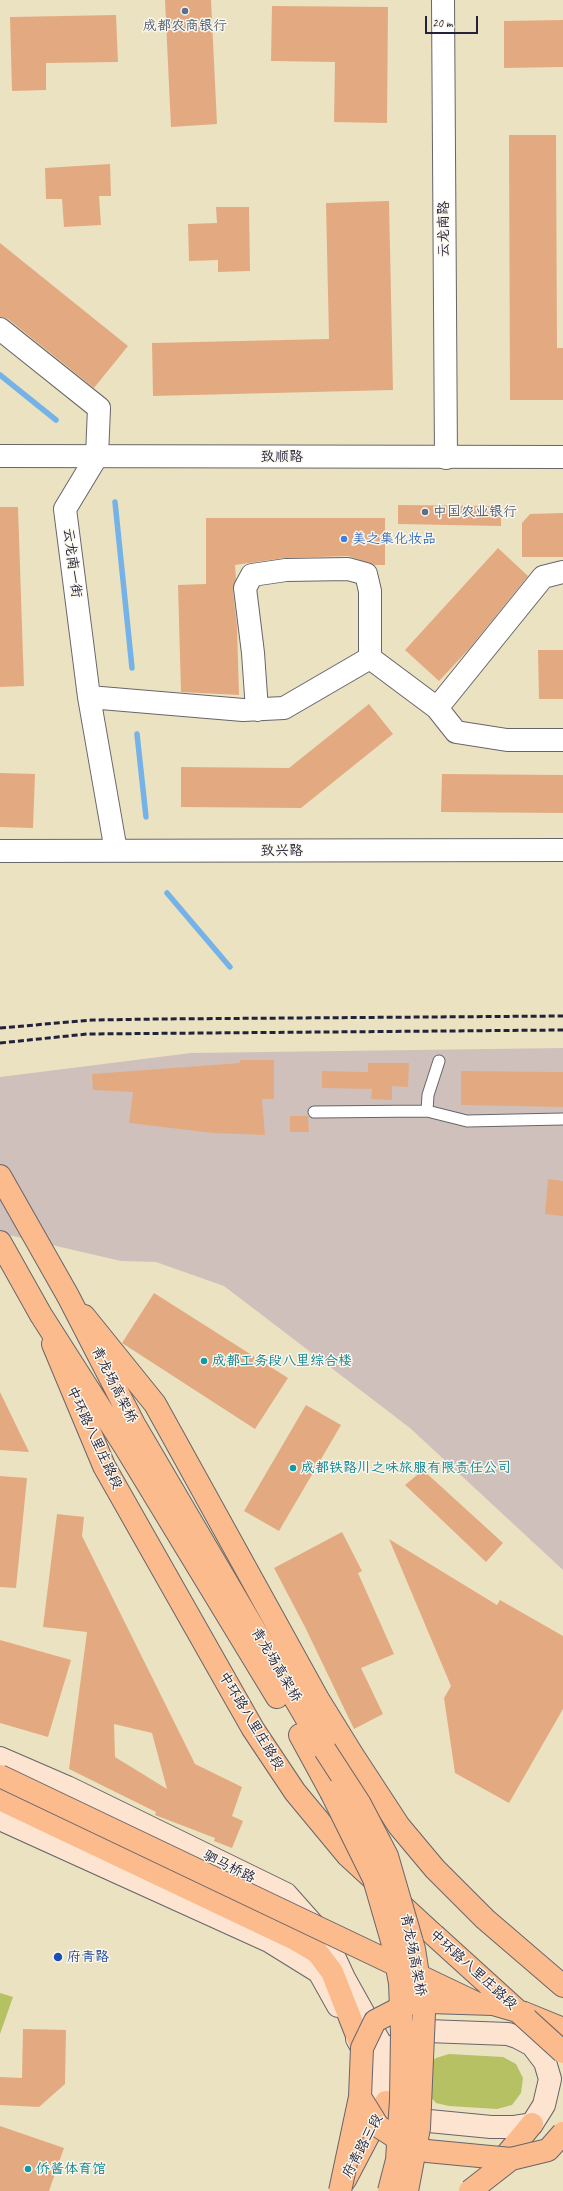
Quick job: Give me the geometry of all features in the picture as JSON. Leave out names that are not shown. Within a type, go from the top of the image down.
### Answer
[{"type":"main road","name":"青龙场高架桥","points":[[0,1176],[68,1296],[134,1424],[325,1750],[360,1804],[387,1856],[414,1949],[424,2013],[419,2128],[407,2191]]},
{"type":"main road","name":"青龙场高架桥","points":[[0,1242],[41,1315],[124,1445],[311,1754],[374,1879],[392,1941],[400,1990],[402,2033],[401,2100],[397,2160],[389,2191]]},
{"type":"main road","points":[[68,1296],[154,1404],[318,1699],[352,1754],[400,1826],[435,1869],[485,1920],[563,1986]]},
{"type":"main road","name":"中环路八里庄路段","points":[[41,1315],[104,1466],[253,1730],[295,1792],[348,1856],[563,2052]]},
{"type":"main road","name":"驷马桥路","points":[[0,1758],[67,1787],[286,1894],[326,1940],[344,1978],[387,2055]]},
{"type":"main road","points":[[0,1776],[474,2002]]},
{"type":"main road","points":[[0,1799],[296,1939],[317,1952],[332,1972],[362,2048]]},
{"type":"main road","points":[[0,1819],[269,1941],[319,1972],[380,2078],[382,2091],[386,2102],[403,2113],[429,2121],[490,2127],[513,2127],[532,2124]]},
{"type":"main road","points":[[340,2191],[360,2097],[362,2048],[375,2021],[408,2004],[429,2002],[474,2002],[493,2004],[524,2013],[563,2028]]},
{"type":"main road","points":[[524,2013],[551,2032],[563,2046]]},
{"type":"main road","points":[[380,2078],[387,2055],[396,2045],[411,2036],[427,2031],[508,2034],[563,2046]]},
{"type":"main road","points":[[476,2191],[532,2124],[544,2105],[550,2079],[545,2062],[532,2045],[517,2037]]},
{"type":"main road","points":[[360,2097],[378,2126],[395,2137],[427,2151],[511,2159],[558,2147]]},
{"type":"main road","name":"府青路三段","points":[[340,2191],[386,2102]]},
{"type":"main road","points":[[532,2124],[558,2147]]},
{"type":"main road","points":[[558,2147],[563,2133]]},
{"type":"main road","points":[[470,2191],[511,2159]]},
{"type":"street","name":"云龙南路","points":[[443,0],[446,458]]},
{"type":"street","name":"云龙南一街","points":[[0,329],[99,408],[97,456],[65,509],[89,697],[116,851]]},
{"type":"street","name":"致顺路","points":[[0,456],[446,458],[563,457]]},
{"type":"street","points":[[257,710],[253,653],[245,588],[252,575],[286,570],[348,569],[366,574],[370,591],[370,658]]},
{"type":"street","points":[[437,708],[543,577],[563,572]]},
{"type":"street","points":[[89,697],[243,710],[284,708],[370,658]]},
{"type":"street","points":[[370,658],[437,708],[456,732],[507,740],[563,740]]},
{"type":"street","name":"致兴路","points":[[0,851],[563,850]]},
{"type":"lane","points":[[427,1111],[428,1095],[439,1061]]},
{"type":"lane","points":[[314,1112],[427,1111],[467,1121],[563,1119]]},
{"type":"shaded area","points":[[563,1048],[563,1570],[410,1428],[224,1286],[156,1262],[121,1261],[0,1233],[0,1077],[191,1053]]},
{"type":"green space","points":[[0,1993],[13,1997],[0,2034]]},
{"type":"green space","points":[[449,2054],[503,2057],[516,2064],[523,2078],[521,2093],[512,2105],[497,2109],[449,2106],[436,2103],[427,2093],[426,2067],[436,2058]]},
{"type":"building","points":[[165,0],[211,0],[217,124],[171,127]]},
{"type":"building","points":[[272,6],[388,7],[387,123],[334,122],[335,62],[271,61]]},
{"type":"building","points":[[116,15],[118,62],[46,63],[46,90],[12,91],[10,17]]},
{"type":"building","points":[[563,20],[563,67],[504,68],[504,21]]},
{"type":"building","points":[[509,135],[556,135],[557,348],[563,348],[563,400],[510,400]]},
{"type":"building","points":[[110,164],[111,196],[99,196],[101,225],[64,227],[62,199],[46,199],[45,168]]},
{"type":"building","points":[[389,201],[393,390],[153,396],[152,343],[329,339],[326,203]]},
{"type":"building","points":[[216,207],[249,207],[250,271],[218,272],[218,260],[189,261],[188,224],[217,223]]},
{"type":"building","points":[[0,243],[128,346],[94,388],[8,319],[0,317]]},
{"type":"building","points":[[398,505],[501,506],[501,526],[398,524]]},
{"type":"building","points":[[0,507],[18,507],[24,686],[0,687]]},
{"type":"building","points":[[563,513],[563,557],[522,557],[522,523],[530,514]]},
{"type":"building","points":[[206,518],[385,518],[385,565],[375,565],[348,556],[284,558],[235,565],[236,579],[233,590],[237,626],[239,695],[181,692],[178,585],[206,584]]},
{"type":"building","points":[[498,548],[528,576],[469,649],[439,681],[405,650]]},
{"type":"building","points":[[538,650],[563,650],[563,699],[539,699]]},
{"type":"building","points":[[369,704],[393,734],[301,808],[181,807],[181,767],[289,768]]},
{"type":"building","points":[[0,773],[35,774],[33,828],[0,827]]},
{"type":"building","points":[[442,774],[563,775],[563,813],[441,812]]},
{"type":"building","points":[[240,1060],[274,1060],[274,1099],[262,1099],[265,1135],[213,1133],[129,1123],[133,1092],[93,1090],[92,1074],[240,1063]]},
{"type":"building","points":[[368,1063],[409,1063],[408,1087],[392,1086],[392,1100],[371,1099],[372,1089],[322,1088],[322,1071],[368,1072]]},
{"type":"building","points":[[461,1071],[563,1072],[563,1107],[461,1105]]},
{"type":"building","points":[[290,1116],[308,1116],[309,1132],[290,1132]]},
{"type":"building","points":[[548,1179],[563,1181],[563,1216],[545,1214]]},
{"type":"building","name":"成都工务段八里综合楼","points":[[154,1293],[288,1378],[255,1429],[122,1343]]},
{"type":"building","points":[[0,1392],[29,1452],[0,1450]]},
{"type":"building","name":"成都铁路川之味旅服有限责任公司","points":[[306,1405],[341,1425],[279,1531],[244,1511]]},
{"type":"building","points":[[423,1470],[503,1543],[486,1562],[405,1485]]},
{"type":"building","points":[[0,1476],[27,1478],[16,1588],[0,1587]]},
{"type":"building","points":[[57,1514],[84,1517],[82,1536],[195,1764],[242,1787],[232,1816],[243,1821],[232,1848],[214,1841],[215,1838],[155,1815],[156,1812],[69,1769],[87,1632],[43,1627]],"holes":[[[114,1724],[152,1733],[167,1789],[115,1757]]]},
{"type":"building","points":[[342,1532],[362,1571],[358,1573],[394,1654],[361,1668],[383,1714],[354,1729],[305,1627],[274,1568]]},
{"type":"building","points":[[389,1539],[497,1605],[500,1600],[563,1636],[563,1709],[509,1803],[455,1773],[444,1698],[451,1686]]},
{"type":"building","points":[[0,1640],[71,1660],[48,1737],[0,1723]]},
{"type":"building","points":[[23,2029],[66,2030],[65,2084],[39,2107],[0,2105],[0,2077],[22,2078]]},
{"type":"building","name":"侨酱体育馆","points":[[0,2126],[64,2148],[49,2191],[0,2191]]},
{"type":"waterway","points":[[0,375],[56,420]]},
{"type":"waterway","points":[[115,502],[132,668]]},
{"type":"waterway","points":[[137,734],[146,817]]},
{"type":"waterway","points":[[167,893],[230,967]]},
{"type":"railway","points":[[0,1028],[92,1020],[563,1016]]},
{"type":"railway","points":[[0,1043],[87,1034],[563,1030]]},
{"type":"place","name":"成都农商银行","points":[[185,11]]},
{"type":"place","name":"中国农业银行","points":[[425,512]]},
{"type":"place","name":"美之集化妆品","points":[[344,539]]},
{"type":"place","name":"成都工务段八里综合楼","points":[[204,1361]]},
{"type":"place","name":"成都铁路川之味旅服有限责任公司","points":[[293,1468]]},
{"type":"place","name":"府青路","points":[[58,1957]]},
{"type":"place","name":"侨酱体育馆","points":[[28,2169]]}]
